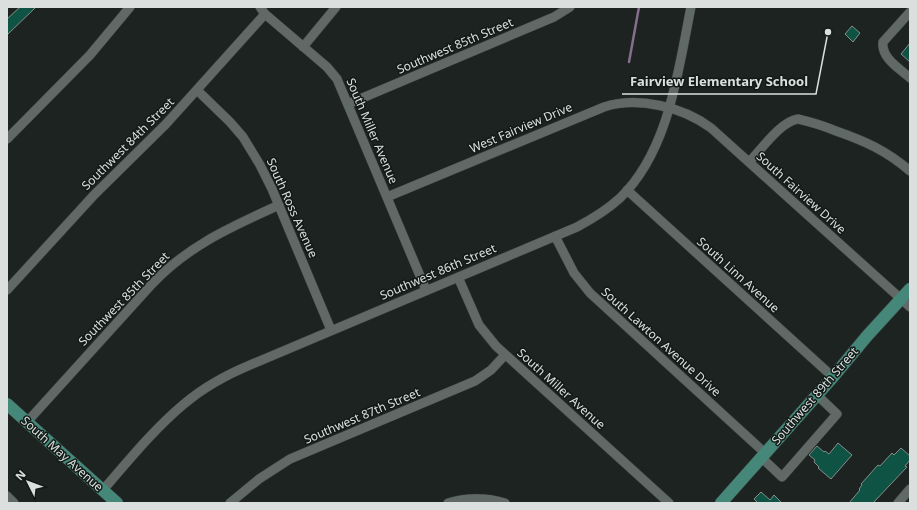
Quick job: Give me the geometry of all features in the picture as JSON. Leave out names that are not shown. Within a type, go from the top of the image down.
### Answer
[{"type":"main road","name":"Southwest 89th Street","points":[[721,503],[833,377],[867,336],[905,303],[910,289]]},
{"type":"main road","name":"South May Avenue","points":[[7,404],[117,503]]},
{"type":"street","points":[[7,139],[95,50],[130,7]]},
{"type":"street","points":[[303,47],[336,7]]},
{"type":"street","name":"Southwest 85th Street","points":[[348,104],[554,17],[570,7]]},
{"type":"street","name":"Southwest 86th Street","points":[[103,490],[166,420],[200,392],[234,372],[458,276],[577,227],[601,213],[627,190],[649,159],[663,126],[672,97],[691,7]]},
{"type":"street","name":"South Miller Avenue","points":[[262,11],[334,74],[426,290]]},
{"type":"street","name":"Southwest 84th Street","points":[[7,290],[94,195],[152,139],[197,90],[262,11]]},
{"type":"street","points":[[910,12],[883,42],[882,48],[886,56],[910,78]]},
{"type":"street","name":"South Ross Avenue","points":[[197,90],[221,112],[243,137],[265,174],[279,204],[331,330]]},
{"type":"street","name":"West Fairview Drive","points":[[387,197],[604,106],[621,103],[644,102],[668,108]]},
{"type":"street","name":"South Fairview Drive","points":[[668,108],[681,112],[705,124],[722,137],[905,303]]},
{"type":"street","points":[[749,162],[783,126],[792,120],[798,120],[863,140],[884,151],[910,171]]},
{"type":"street","name":"South Linn Avenue","points":[[627,190],[833,377]]},
{"type":"street","name":"Southwest 85th Street","points":[[27,422],[171,265],[210,237],[279,204]]},
{"type":"street","name":"South Lawton Avenue Drive","points":[[555,236],[574,273],[587,290],[763,455],[782,476],[837,414],[817,395]]},
{"type":"street","name":"South Miller Avenue","points":[[458,276],[479,325],[490,339],[505,355],[669,503]]},
{"type":"street","name":"Southwest 87th Street","points":[[230,503],[260,478],[290,459],[475,381],[491,370],[505,355]]},
{"type":"street","points":[[898,503],[910,489]]},
{"type":"street","points":[[7,496],[14,503]]},
{"type":"street","points":[[448,503],[457,500],[477,498],[500,502]]},
{"type":"building","points":[[20,7],[36,7],[7,35],[7,19]]},
{"type":"building","points":[[852,26],[860,33],[853,42],[845,34]]},
{"type":"building","points":[[910,43],[910,62],[901,54]]},
{"type":"building","points":[[838,443],[852,455],[831,479],[818,468],[819,467],[814,462],[815,460],[809,455],[817,446],[829,454]]},
{"type":"building","points":[[901,448],[910,456],[910,460],[905,466],[907,467],[873,503],[849,503],[860,490],[861,484],[878,465],[880,466],[892,453],[894,455]]},
{"type":"building","points":[[761,492],[770,500],[774,495],[782,503],[758,503],[754,499]]},
{"type":"waterway","points":[[629,62],[639,7]]},
{"type":"place","name":"Fairview Elementary School","points":[[828,32]]}]
